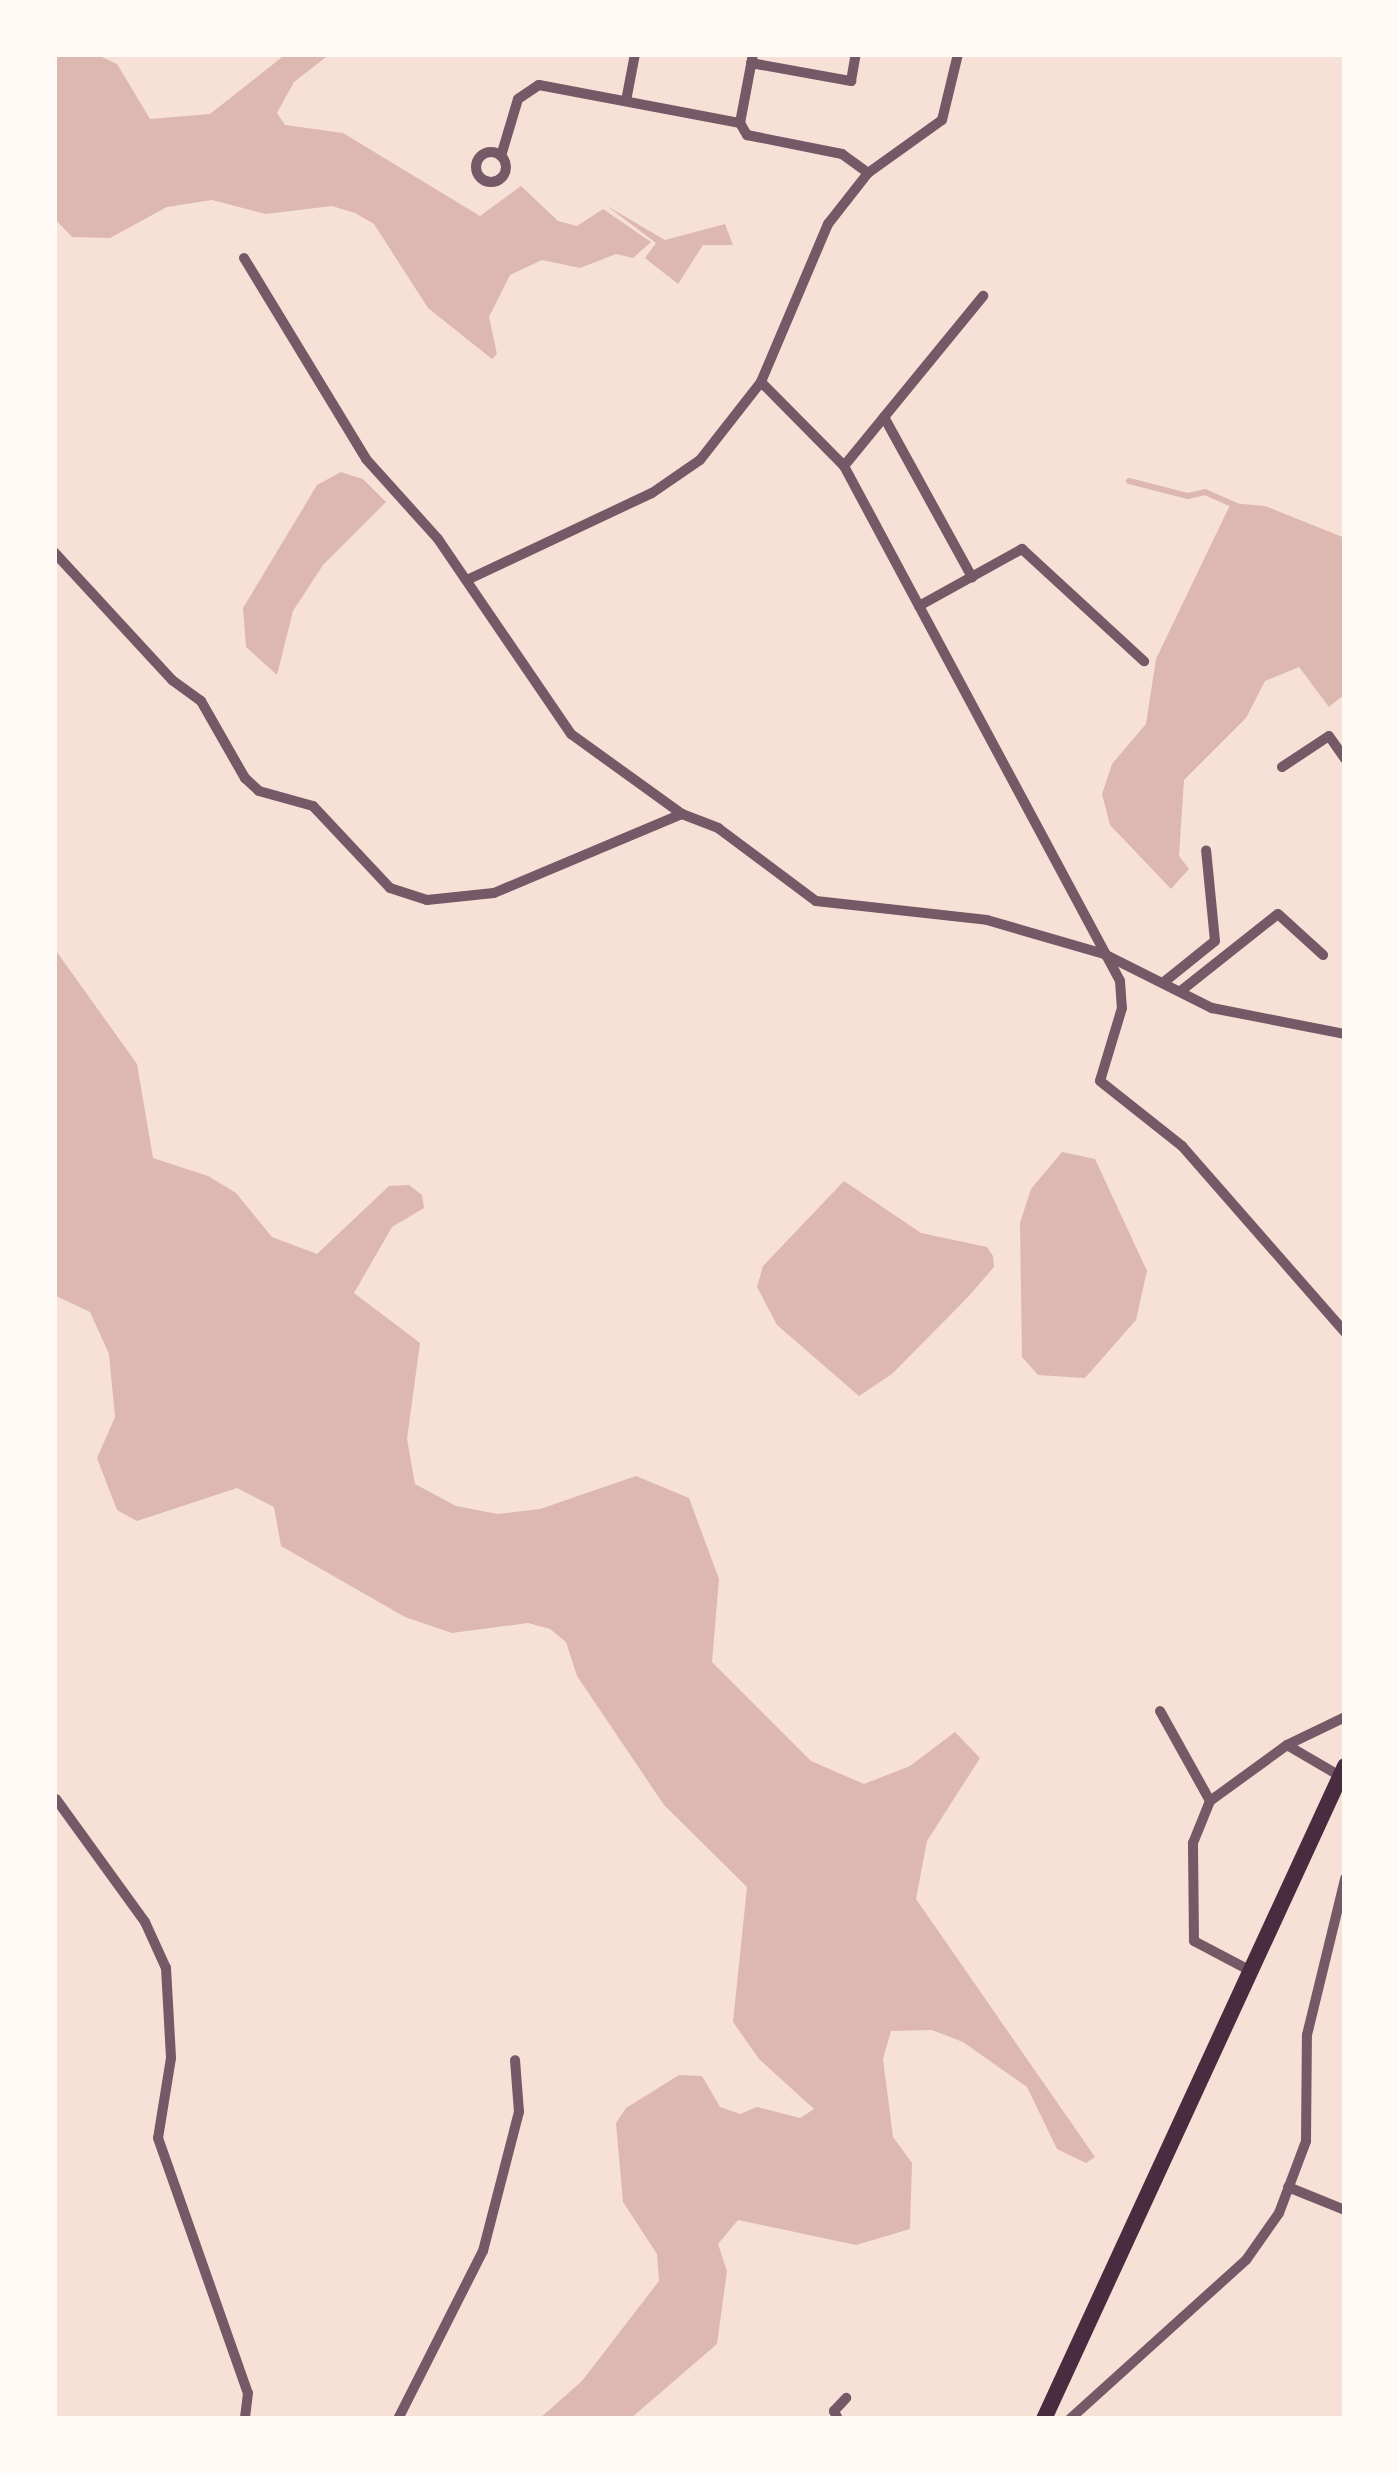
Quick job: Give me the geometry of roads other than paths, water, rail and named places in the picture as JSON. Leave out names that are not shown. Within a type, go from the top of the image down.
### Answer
[{"type":"main road","points":[[1044,2419],[1343,1771]]},
{"type":"street","points":[[626,100],[635,54]]},
{"type":"street","points":[[856,54],[851,81],[752,58],[740,123],[747,135],[842,154],[868,173]]},
{"type":"street","points":[[467,580],[652,493],[700,460],[761,382],[806,262],[868,173],[942,120],[958,54]]},
{"type":"street","points":[[501,156],[518,99],[538,86],[740,123]]},
{"type":"street","points":[[244,258],[366,459],[467,580],[572,734],[682,814],[718,827],[816,901],[987,920],[1104,954],[1212,1008],[1345,1034]]},
{"type":"street","points":[[844,466],[983,296]]},
{"type":"street","points":[[761,382],[844,466],[1120,981],[1122,1008],[1100,1082],[1182,1146],[1345,1332]]},
{"type":"street","points":[[884,417],[972,577]]},
{"type":"street","points":[[919,607],[1022,549],[1144,661]]},
{"type":"street","points":[[54,552],[172,680],[202,701],[245,778],[260,791],[313,806],[390,887],[427,900],[480,896],[682,814]]},
{"type":"street","points":[[1282,767],[1329,736],[1345,759]]},
{"type":"street","points":[[1165,982],[1215,941],[1206,850]]},
{"type":"street","points":[[1182,990],[1278,914],[1323,955]]},
{"type":"street","points":[[1160,1711],[1210,1801]]},
{"type":"street","points":[[1250,1970],[1194,1941],[1193,1843],[1210,1801],[1287,1745],[1345,1717]]},
{"type":"street","points":[[1287,1745],[1343,1771]]},
{"type":"street","points":[[56,1799],[145,1922],[166,1967],[171,2058],[158,2138],[248,2393],[245,2419]]},
{"type":"street","points":[[1070,2419],[1246,2260],[1288,2187],[1306,2141],[1307,2035],[1320,1958],[1345,1879]]},
{"type":"street","points":[[398,2419],[483,2252],[519,2112],[515,2060]]},
{"type":"street","points":[[1288,2187],[1345,2210]]},
{"type":"street","points":[[838,2419],[834,2411],[846,2398]]},
{"type":"waterway","points":[[1129,481],[1188,496],[1205,492],[1239,507]]}]
